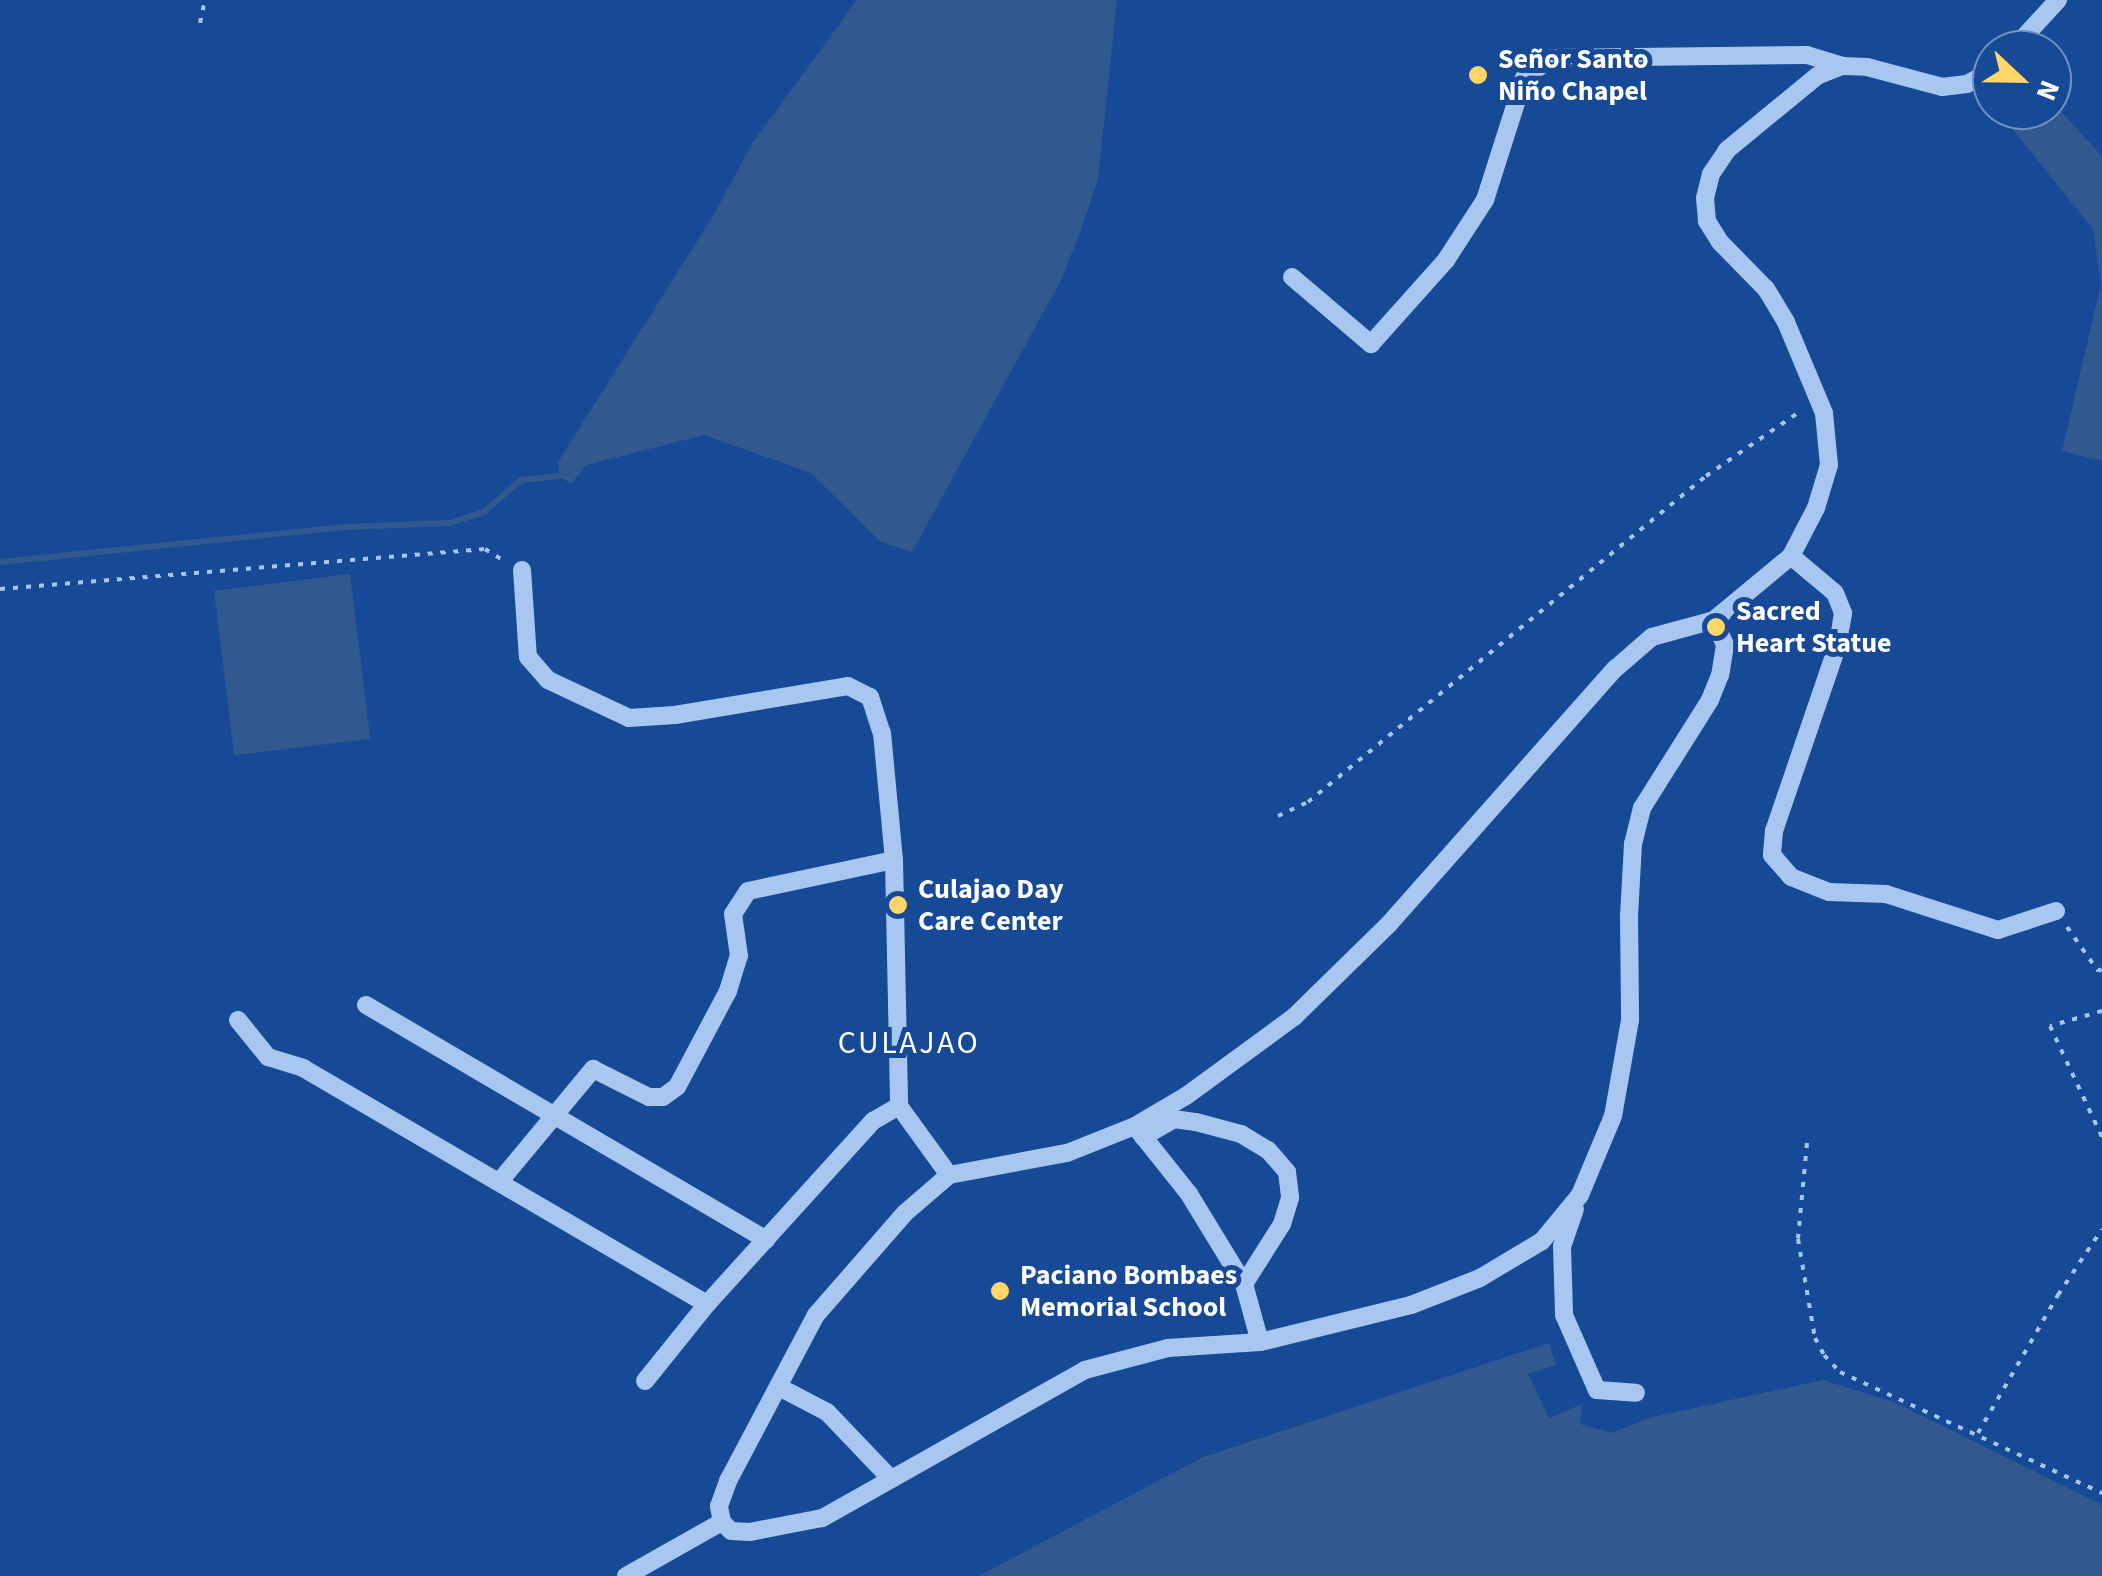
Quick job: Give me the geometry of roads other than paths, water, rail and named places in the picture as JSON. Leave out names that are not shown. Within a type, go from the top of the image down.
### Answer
[{"type":"street","points":[[2030,30],[2058,0]]},
{"type":"street","points":[[1292,277],[1371,344],[1446,260],[1486,200],[1524,78],[1552,58],[1807,55],[1942,87],[1972,81]]},
{"type":"street","points":[[1139,1131],[1331,986],[1614,669],[1652,637],[1714,620],[1791,556],[1816,508],[1829,465],[1818,399],[1786,322],[1766,289],[1720,242],[1707,220],[1705,198],[1711,174],[1726,150],[1818,76],[1842,66]]},
{"type":"street","points":[[1791,556],[1835,593],[1843,613],[1838,644],[1774,831],[1772,855],[1791,877],[1829,892],[1886,894],[1998,930],[2056,911]]},
{"type":"street","points":[[522,570],[528,657],[548,680],[629,718],[676,715],[848,686],[870,697],[882,733],[894,860],[899,1106],[949,1175]]},
{"type":"street","points":[[1636,1393],[1596,1390],[1564,1315],[1562,1246],[1613,1116],[1622,1079],[1630,1020],[1628,916],[1633,844],[1642,808],[1715,688],[1725,645],[1714,620]]},
{"type":"street","points":[[500,1182],[550,1116],[593,1069],[649,1097],[663,1096],[677,1087],[728,991],[739,956],[733,914],[748,891],[894,860]]},
{"type":"street","points":[[366,1006],[766,1240]]},
{"type":"street","points":[[238,1020],[268,1057],[304,1068],[707,1304]]},
{"type":"street","points":[[645,1381],[707,1304],[873,1121],[899,1106]]},
{"type":"street","points":[[1244,1284],[1282,1224],[1290,1198],[1287,1172],[1268,1150],[1241,1134],[1174,1119],[1067,1153],[949,1175],[905,1214],[816,1316],[728,1481],[719,1506],[722,1522],[731,1531],[750,1532],[822,1518],[1085,1370],[1168,1348],[1260,1342],[1451,1292],[1542,1240],[1580,1195]]},
{"type":"street","points":[[1139,1131],[1188,1194],[1244,1284],[1260,1342]]},
{"type":"street","points":[[779,1387],[827,1412],[891,1479]]},
{"type":"street","points":[[626,1576],[722,1522]]},
{"type":"water","points":[[857,0],[1117,0],[1098,179],[1082,227],[1061,280],[912,552],[881,542],[811,473],[704,435],[586,465],[571,484],[560,476],[558,462],[713,216],[752,144]]},
{"type":"water","points":[[2072,124],[2102,156],[2102,461],[2062,451],[2101,284],[2093,229],[2013,130],[2072,130]]},
{"type":"water","points":[[350,574],[370,739],[234,755],[214,591]]},
{"type":"water","points":[[1549,1343],[1556,1365],[1528,1374],[1549,1418],[1582,1404],[1580,1424],[1612,1433],[1648,1418],[1823,1380],[1894,1402],[2102,1505],[2102,1576],[979,1576],[1203,1457]]},
{"type":"waterway","points":[[0,562],[345,527],[449,523],[484,512],[521,480],[560,476]]},
{"type":"place","name":"Señor Santo Niño Chapel","points":[[1478,75]]},
{"type":"place","name":"Sacred Heart Statue","points":[[1716,627]]},
{"type":"place","name":"Culajao Day Care Center","points":[[898,905]]},
{"type":"place","name":"Paciano Bombaes Memorial School","points":[[1000,1291]]},
{"type":"district","name":"CULAJAO","points":[[909,1043]]}]
